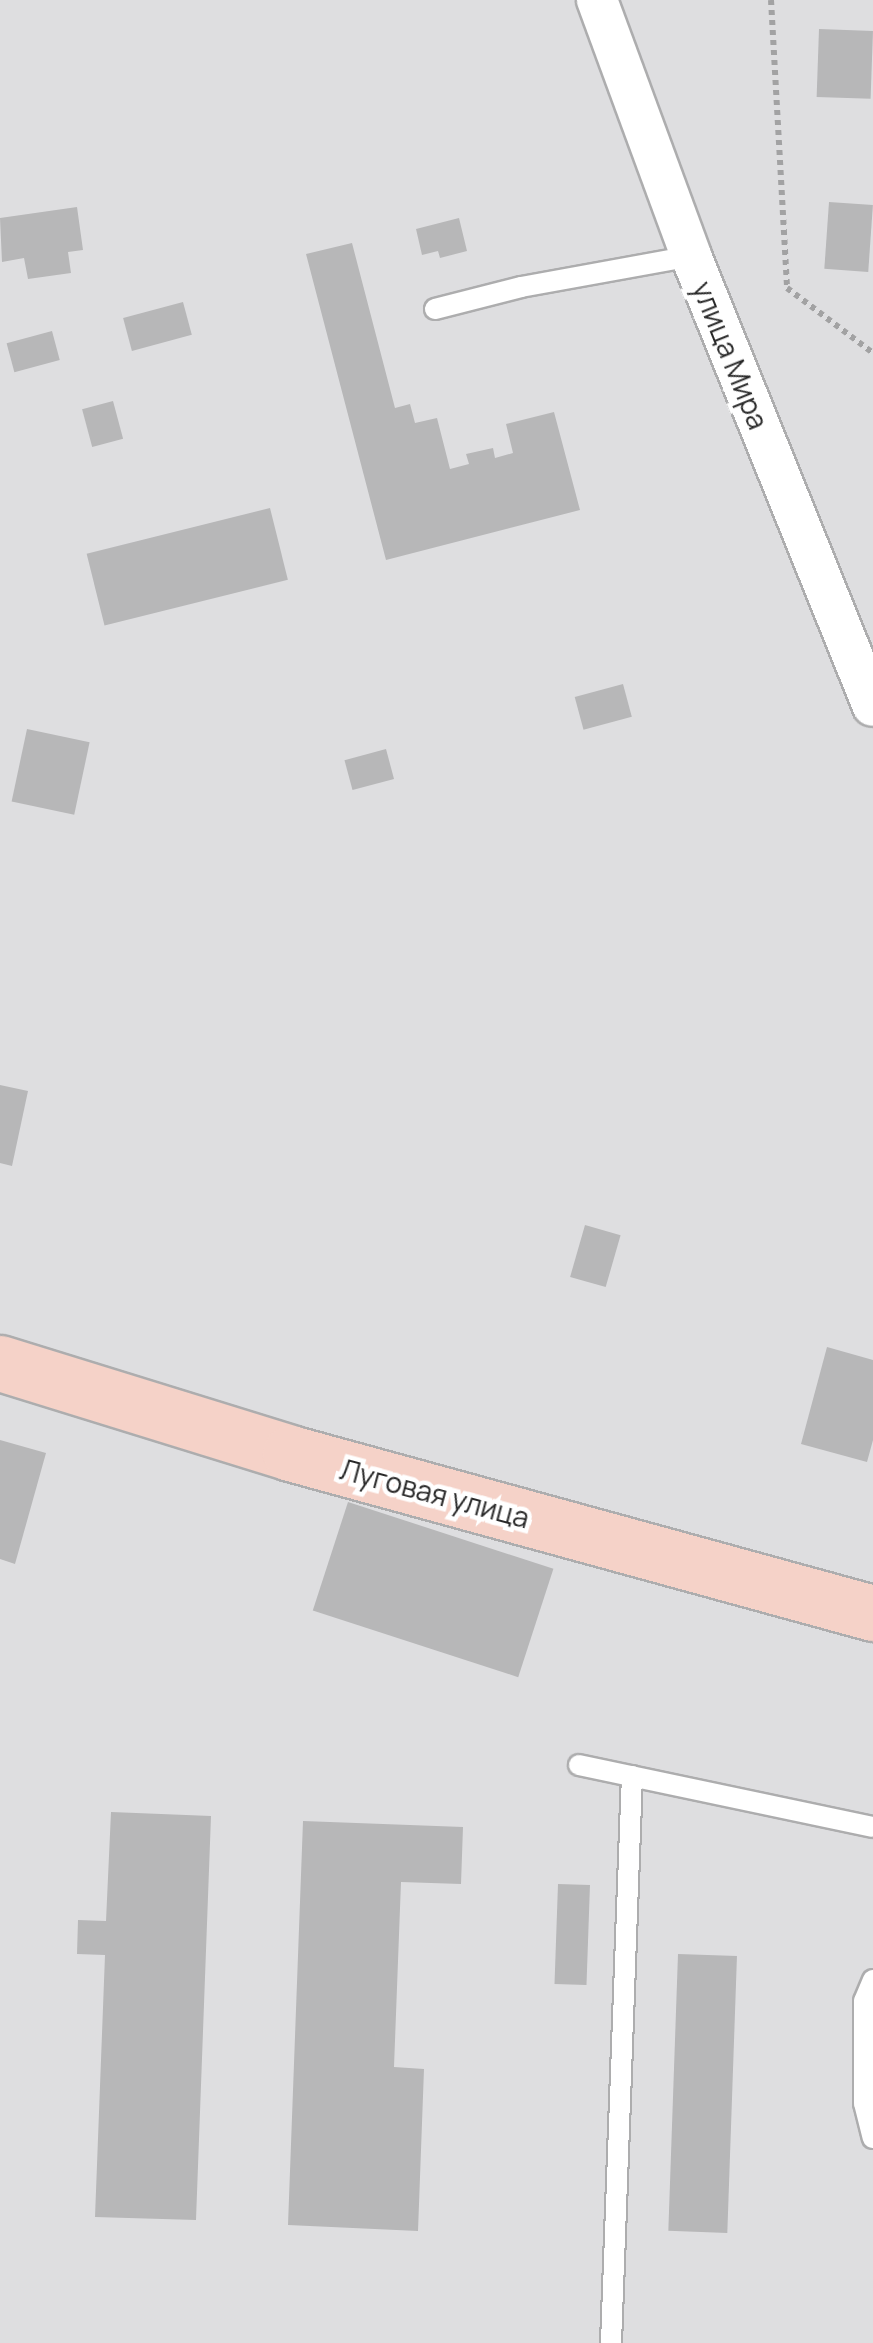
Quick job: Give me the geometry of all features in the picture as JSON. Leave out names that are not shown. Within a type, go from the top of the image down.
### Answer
[{"type":"street","name":"улица Мира","points":[[597,0],[691,256],[873,706]]},
{"type":"street","name":"Луговая улица","points":[[0,1363],[290,1453],[873,1612]]},
{"type":"lane","points":[[435,309],[522,287],[691,256]]},
{"type":"lane","points":[[579,1765],[873,1827]]},
{"type":"lane","points":[[611,2343],[632,1776]]},
{"type":"lane","points":[[873,1980],[864,2000],[864,2103],[873,2138]]},
{"type":"path","points":[[771,0],[786,288],[873,354]]},
{"type":"building","points":[[819,29],[873,31],[871,99],[817,97]]},
{"type":"building","points":[[829,202],[873,205],[868,272],[824,269]]},
{"type":"building","points":[[77,207],[83,250],[68,252],[71,273],[28,279],[24,258],[2,262],[0,218]]},
{"type":"building","points":[[459,218],[467,251],[440,258],[438,251],[422,255],[416,229]]},
{"type":"building","points":[[352,243],[395,408],[410,404],[415,423],[437,418],[450,469],[469,464],[466,454],[493,448],[495,458],[513,453],[506,424],[554,412],[580,510],[386,560],[306,254]]},
{"type":"building","points":[[183,302],[192,335],[132,351],[123,318]]},
{"type":"building","points":[[52,331],[60,360],[14,372],[7,343]]},
{"type":"building","points":[[113,401],[123,439],[92,447],[82,409]]},
{"type":"building","points":[[270,508],[288,580],[105,626],[87,554]]},
{"type":"building","points":[[623,684],[632,717],[584,730],[575,697]]},
{"type":"building","points":[[27,729],[90,742],[74,815],[12,801]]},
{"type":"building","points":[[386,749],[394,779],[352,790],[344,760]]},
{"type":"building","points":[[0,1085],[28,1091],[12,1166],[0,1163]]},
{"type":"building","points":[[585,1225],[621,1235],[606,1287],[570,1277]]},
{"type":"building","points":[[827,1347],[873,1360],[873,1440],[867,1462],[801,1444]]},
{"type":"building","points":[[0,1440],[46,1453],[15,1564],[0,1559]]},
{"type":"building","points":[[348,1502],[553,1569],[518,1677],[313,1610]]},
{"type":"building","points":[[111,1812],[211,1816],[196,2220],[95,2217],[105,1955],[77,1954],[78,1920],[106,1921]]},
{"type":"building","points":[[303,1821],[463,1827],[461,1884],[401,1882],[394,2067],[424,2069],[418,2231],[288,2225]]},
{"type":"building","points":[[558,1884],[590,1885],[586,1985],[555,1984]]},
{"type":"building","points":[[678,1954],[737,1956],[727,2233],[668,2231]]}]
